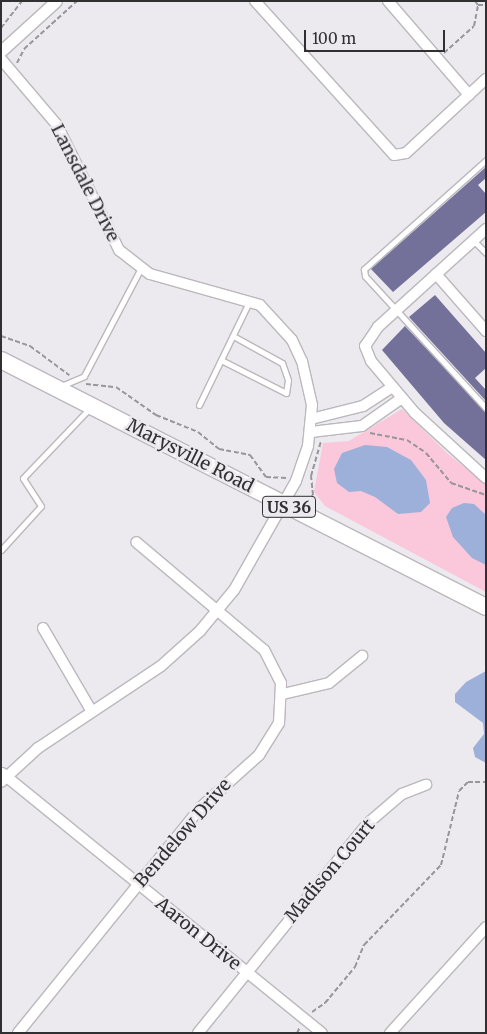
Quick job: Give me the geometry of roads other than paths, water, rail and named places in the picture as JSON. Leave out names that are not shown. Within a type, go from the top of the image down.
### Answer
[{"type":"highway","name":"Marysville Road","points":[[1,360],[486,607]]},
{"type":"street","points":[[1,51],[56,1]]},
{"type":"street","points":[[255,1],[388,151],[400,155],[486,79]]},
{"type":"street","points":[[388,1],[469,95]]},
{"type":"street","name":"Lansdale Drive","points":[[1,59],[56,124],[112,240],[141,268],[251,300],[274,317],[292,340],[309,384],[311,419],[318,435],[255,558],[218,609],[161,666],[38,748],[3,777]]},
{"type":"street","points":[[486,229],[370,335],[365,346],[371,361],[402,398],[447,446],[486,478]]},
{"type":"street","points":[[436,274],[486,330]]},
{"type":"street","points":[[311,419],[363,406],[392,387]]},
{"type":"street","points":[[318,435],[362,426],[402,398]]},
{"type":"street","name":"Bendelow Drive","points":[[18,1033],[216,790],[268,746],[279,723],[283,694],[276,668],[264,650],[218,609],[136,542]]},
{"type":"street","points":[[43,628],[92,712]]},
{"type":"street","points":[[283,694],[329,683],[362,656]]},
{"type":"street","name":"Aaron Drive","points":[[3,777],[322,1033]]},
{"type":"street","name":"Madison Court","points":[[198,1033],[367,824],[402,794],[426,785]]},
{"type":"street","points":[[390,1033],[486,927]]},
{"type":"lane","points":[[486,160],[364,269],[365,276],[486,408]]},
{"type":"lane","points":[[473,240],[486,253]]},
{"type":"lane","points":[[55,388],[78,380],[88,369],[141,268]]},
{"type":"lane","points":[[200,405],[251,300]]},
{"type":"lane","points":[[221,360],[286,393],[288,380],[282,363],[233,336]]},
{"type":"lane","points":[[1,550],[41,506],[23,478],[92,406]]},
{"type":"water","points":[[365,445],[387,447],[411,460],[426,480],[430,503],[421,512],[398,514],[375,497],[361,491],[349,492],[337,483],[334,469],[342,453]]},
{"type":"water","points":[[464,503],[474,504],[486,515],[486,565],[472,558],[453,537],[446,517],[452,508]]},
{"type":"water","points":[[486,671],[486,763],[475,757],[473,748],[484,734],[483,723],[455,702],[455,694],[466,682]]}]
